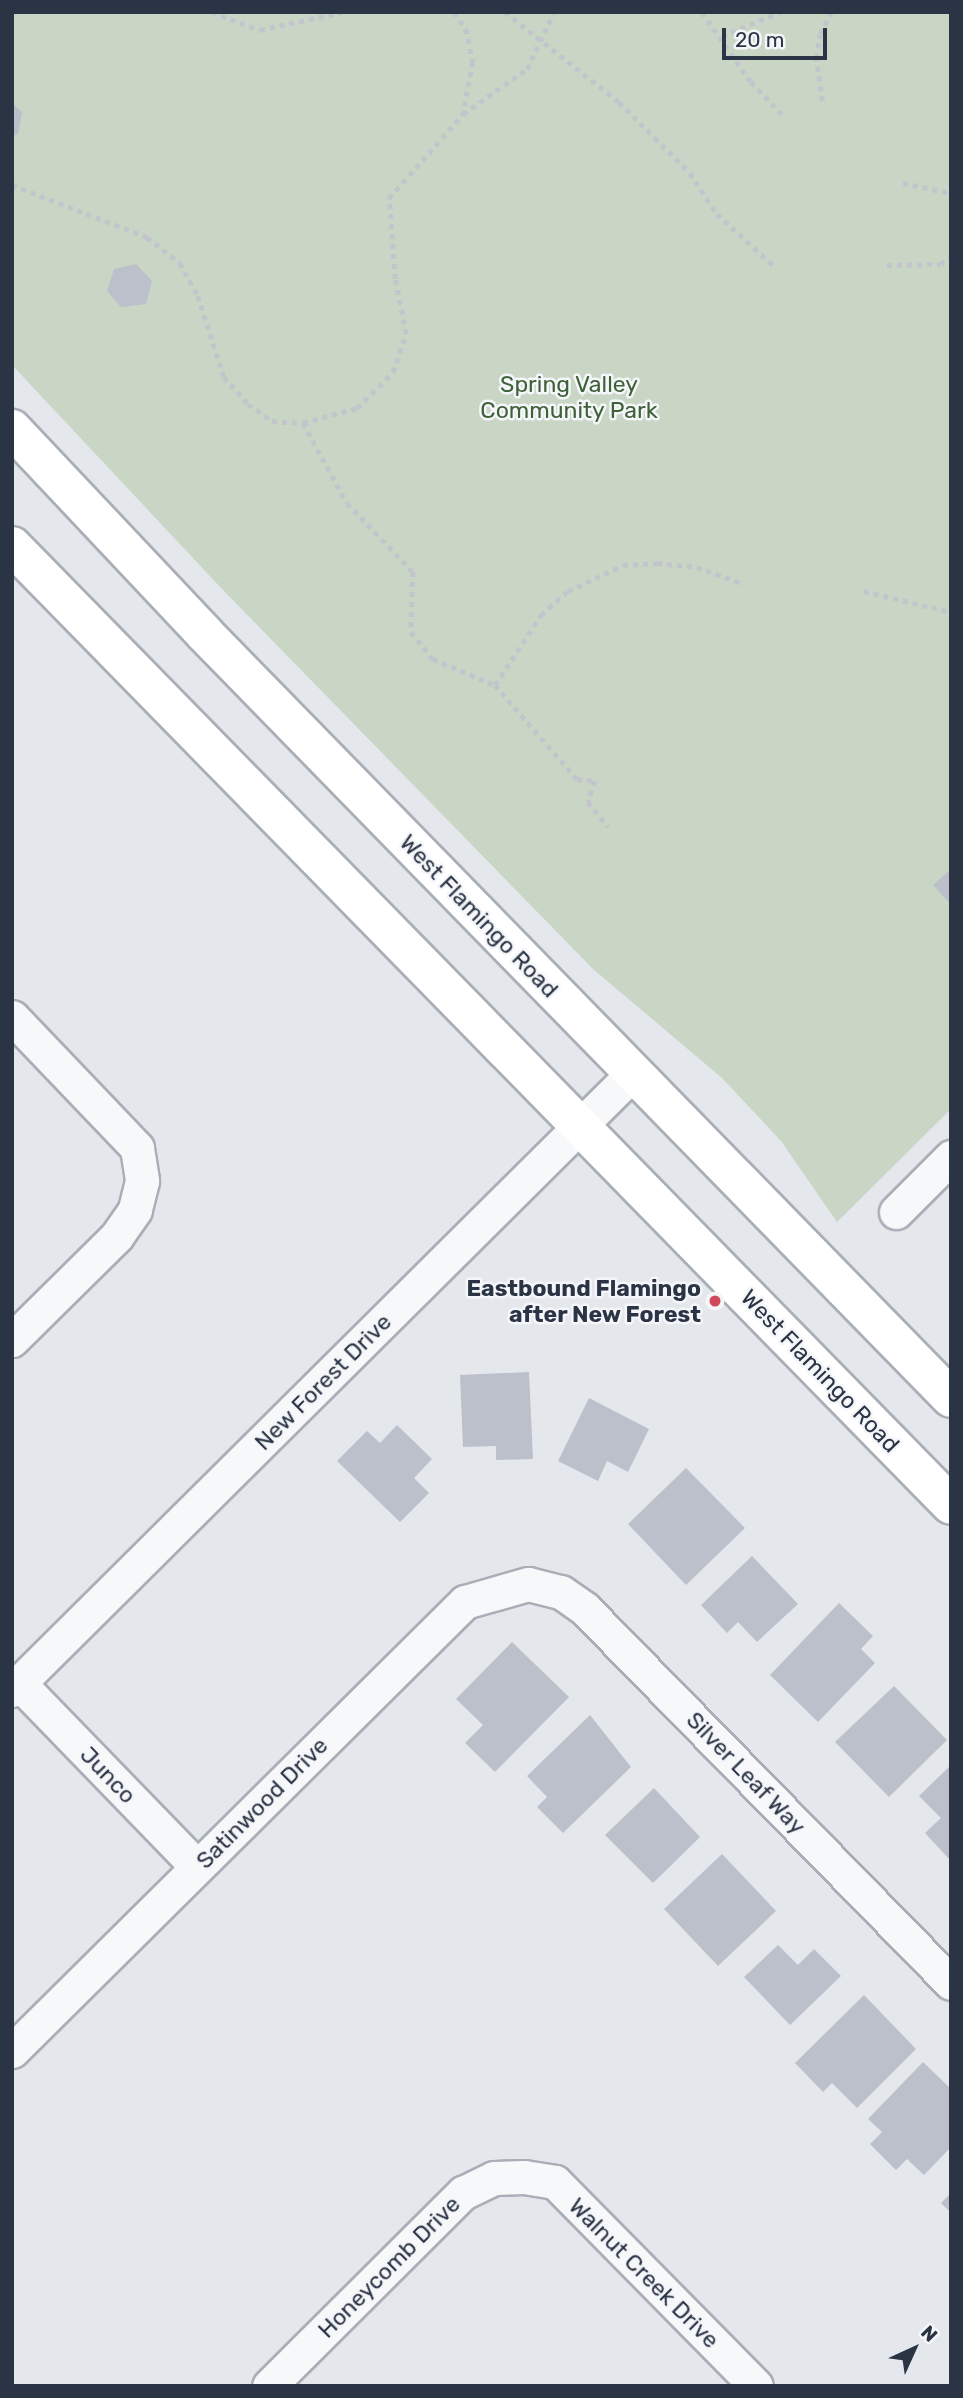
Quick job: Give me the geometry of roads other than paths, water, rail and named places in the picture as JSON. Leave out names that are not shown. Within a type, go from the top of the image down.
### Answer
[{"type":"main road","name":"West Flamingo Road","points":[[12,429],[204,634],[951,1398]]},
{"type":"main road","name":"West Flamingo Road","points":[[12,546],[951,1505]]},
{"type":"street","points":[[12,1017],[137,1148],[142,1181],[135,1210],[117,1236],[12,1340]]},
{"type":"street","name":"New Forest Drive","points":[[16,1687],[633,1073]]},
{"type":"street","points":[[896,1212],[951,1157]]},
{"type":"street","name":"Satinwood Drive","points":[[12,2051],[464,1602],[528,1584]]},
{"type":"street","name":"Silver Leaf Way","points":[[528,1584],[561,1592],[585,1609],[951,1983]]},
{"type":"street","name":"Junco","points":[[16,1687],[197,1867]]},
{"type":"street","name":"Honeycomb Drive","points":[[269,2386],[463,2193],[494,2178],[524,2177]]},
{"type":"street","name":"Walnut Creek Drive","points":[[524,2177],[555,2182],[756,2386]]},
{"type":"place","name":"Eastbound Flamingo after New Forest","points":[[715,1301]]},
{"type":"park label","name":"Spring Valley Community Park","points":[[569,397]]}]
